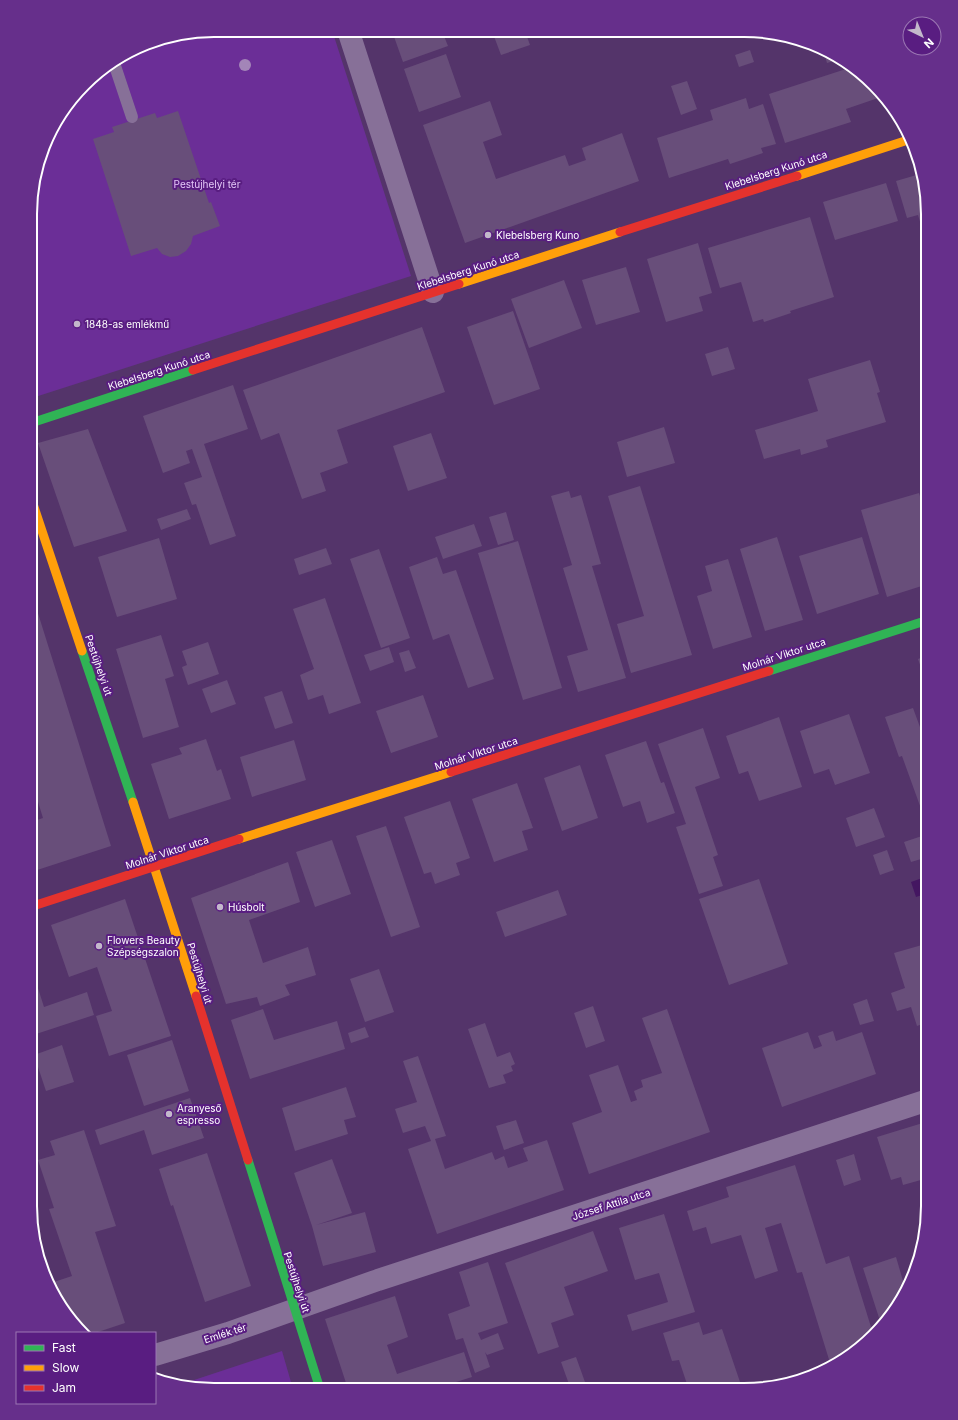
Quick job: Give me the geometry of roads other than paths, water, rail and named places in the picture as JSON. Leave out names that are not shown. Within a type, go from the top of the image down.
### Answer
[{"type":"street","points":[[350,37],[433,292]]},
{"type":"street","name":"Klebelsberg Kunó utca","points":[[37,422],[433,292],[905,140]]},
{"type":"street","name":"Pestújhelyi út","points":[[37,516],[155,866],[318,1383]]},
{"type":"street","name":"Molnár Viktor utca","points":[[37,906],[155,866],[921,622]]},
{"type":"street","name":"József Attila utca","points":[[294,1309],[921,1102]]},
{"type":"street","name":"Emlék tér","points":[[156,1355],[228,1333],[294,1309]]},
{"type":"lane","points":[[115,67],[132,117]]},
{"type":"place","name":"Klebelsberg Kuno","points":[[488,235]]},
{"type":"place","name":"1848-as emlékmű","points":[[77,324]]},
{"type":"place","name":"Húsbolt","points":[[220,907]]},
{"type":"place","name":"Flowers Beauty Szépségszalon","points":[[99,946]]},
{"type":"place","name":"Aranyeső espresso","points":[[169,1114]]},
{"type":"park label","name":"Pestújhelyi tér","points":[[207,184]]}]
